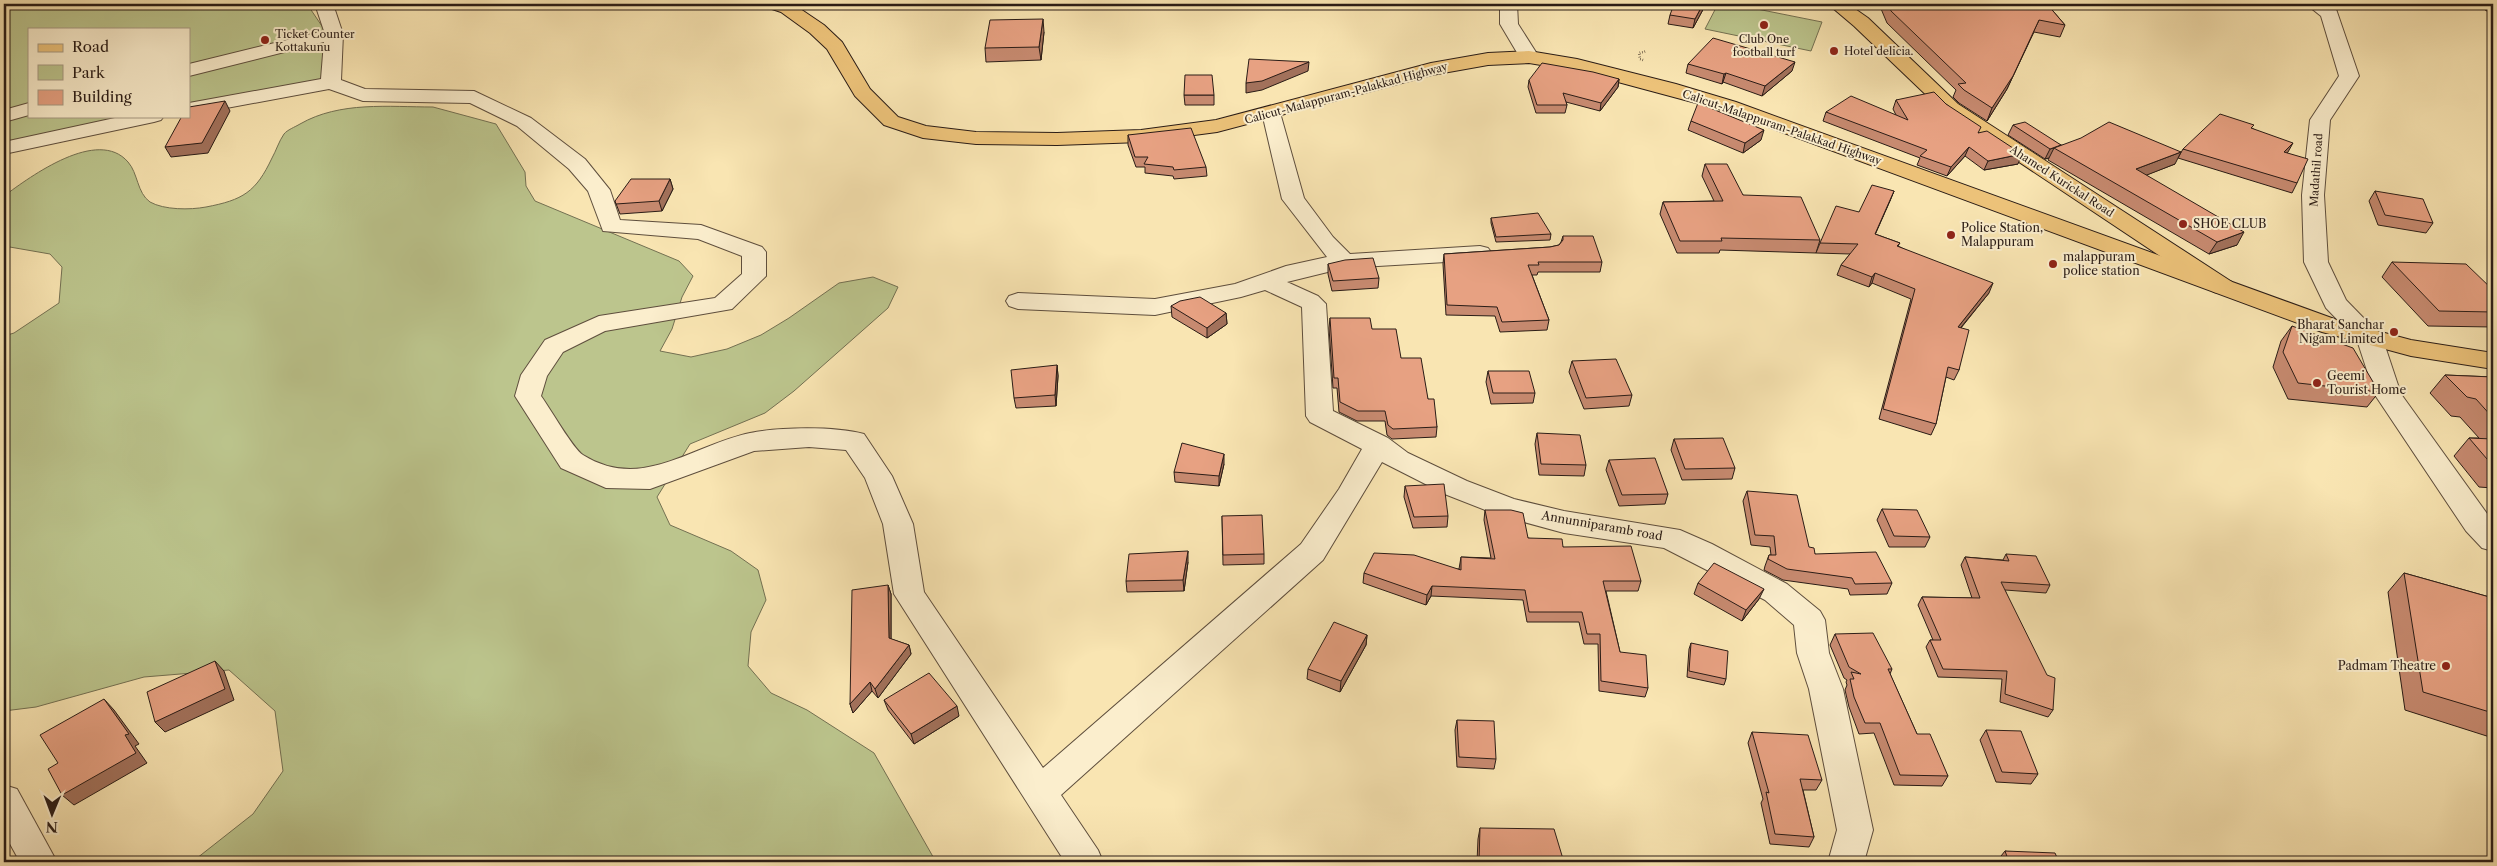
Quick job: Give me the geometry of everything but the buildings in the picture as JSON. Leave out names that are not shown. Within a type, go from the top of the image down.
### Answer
[{"type":"main road","name":"Calicut-Malappuram-Palakkad Highway","points":[[775,4],[787,8],[818,29],[835,46],[862,92],[891,121],[923,132],[976,138],[1057,139],[1141,136],[1217,126],[1272,113],[1430,69],[1488,59],[1529,57],[1586,67],[1669,88],[1729,106],[2226,290],[2370,337],[2425,351],[2493,361]]},
{"type":"main road","name":"Ahamed Kurickal Road","points":[[1837,4],[1861,22],[1951,108],[2226,290]]},
{"type":"street","points":[[324,4],[333,42],[332,83]]},
{"type":"street","points":[[1500,4],[1509,6],[1509,24],[1529,57]]},
{"type":"street","name":"Madathil road","points":[[2314,4],[2330,14],[2349,76],[2320,120],[2313,195],[2316,262],[2335,303],[2370,337]]},
{"type":"street","points":[[257,64],[333,42]]},
{"type":"street","points":[[190,70],[333,42]]},
{"type":"street","points":[[190,109],[332,83],[364,95],[474,97],[524,122],[577,164],[599,190],[611,226],[701,232],[754,252],[754,276],[723,304],[599,324],[554,346],[534,375],[528,396],[571,460],[606,478],[650,479],[750,442],[809,438],[854,442],[878,476],[898,524],[909,594],[1085,862]]},
{"type":"street","points":[[4,116],[28,110]]},
{"type":"street","points":[[1272,113],[1293,199],[1325,242],[1344,261]]},
{"type":"street","points":[[4,148],[145,118]]},
{"type":"street","points":[[1018,301],[1119,307],[1155,307],[1241,290],[1294,270],[1344,261],[1499,252]]},
{"type":"street","name":"Annunniparamb road","points":[[1275,278],[1274,285],[1283,292],[1309,300],[1314,304],[1320,416],[1378,445],[1398,460],[1457,488],[1508,508],[1564,522],[1669,538],[1701,552],[1776,592],[1809,620],[1813,653],[1826,689],[1855,830],[1846,862]]},
{"type":"street","points":[[2370,337],[2388,394],[2476,523],[2493,540]]},
{"type":"street","points":[[1040,792],[1312,552],[1350,496],[1378,445]]},
{"type":"street","points":[[4,800],[39,862]]},
{"type":"green space","points":[[4,4],[307,4],[328,35],[326,82],[190,107],[190,28],[28,28],[28,118],[130,118],[4,144]]},
{"type":"green space","name":"Club One football turf","points":[[1718,4],[1732,4],[1822,22],[1811,51],[1705,29]]},
{"type":"green space","points":[[365,107],[433,107],[496,124],[525,172],[526,186],[535,201],[679,261],[693,276],[682,297],[672,329],[660,351],[691,357],[727,349],[761,335],[839,283],[873,277],[898,287],[888,308],[794,391],[765,413],[690,444],[657,497],[670,525],[731,551],[758,570],[766,600],[751,632],[748,666],[771,693],[807,710],[874,753],[936,862],[192,862],[253,814],[283,771],[275,711],[229,670],[144,677],[36,707],[4,711],[4,336],[14,333],[59,303],[62,267],[50,254],[4,246],[4,196],[47,167],[65,158],[83,152],[100,150],[115,153],[128,162],[142,194],[150,202],[162,207],[177,209],[206,207],[230,201],[247,193],[254,187],[266,170],[284,134],[315,117],[331,112]]},
{"type":"place","name":"Club One football turf","points":[[1764,25]]},
{"type":"place","name":"Ticket Counter Kottakunu","points":[[265,40]]},
{"type":"place","name":"Hotel delicia.","points":[[1834,51]]},
{"type":"place","name":"SHOE CLUB","points":[[2183,224]]},
{"type":"place","name":"Police Station, Malappuram","points":[[1951,235]]},
{"type":"place","name":"malappuram police station","points":[[2053,264]]},
{"type":"place","name":"Bharat Sanchar Nigam Limited","points":[[2394,332]]},
{"type":"place","name":"Geemi Tourist Home","points":[[2317,383]]},
{"type":"place","name":"Padmam Theatre","points":[[2446,666]]}]
